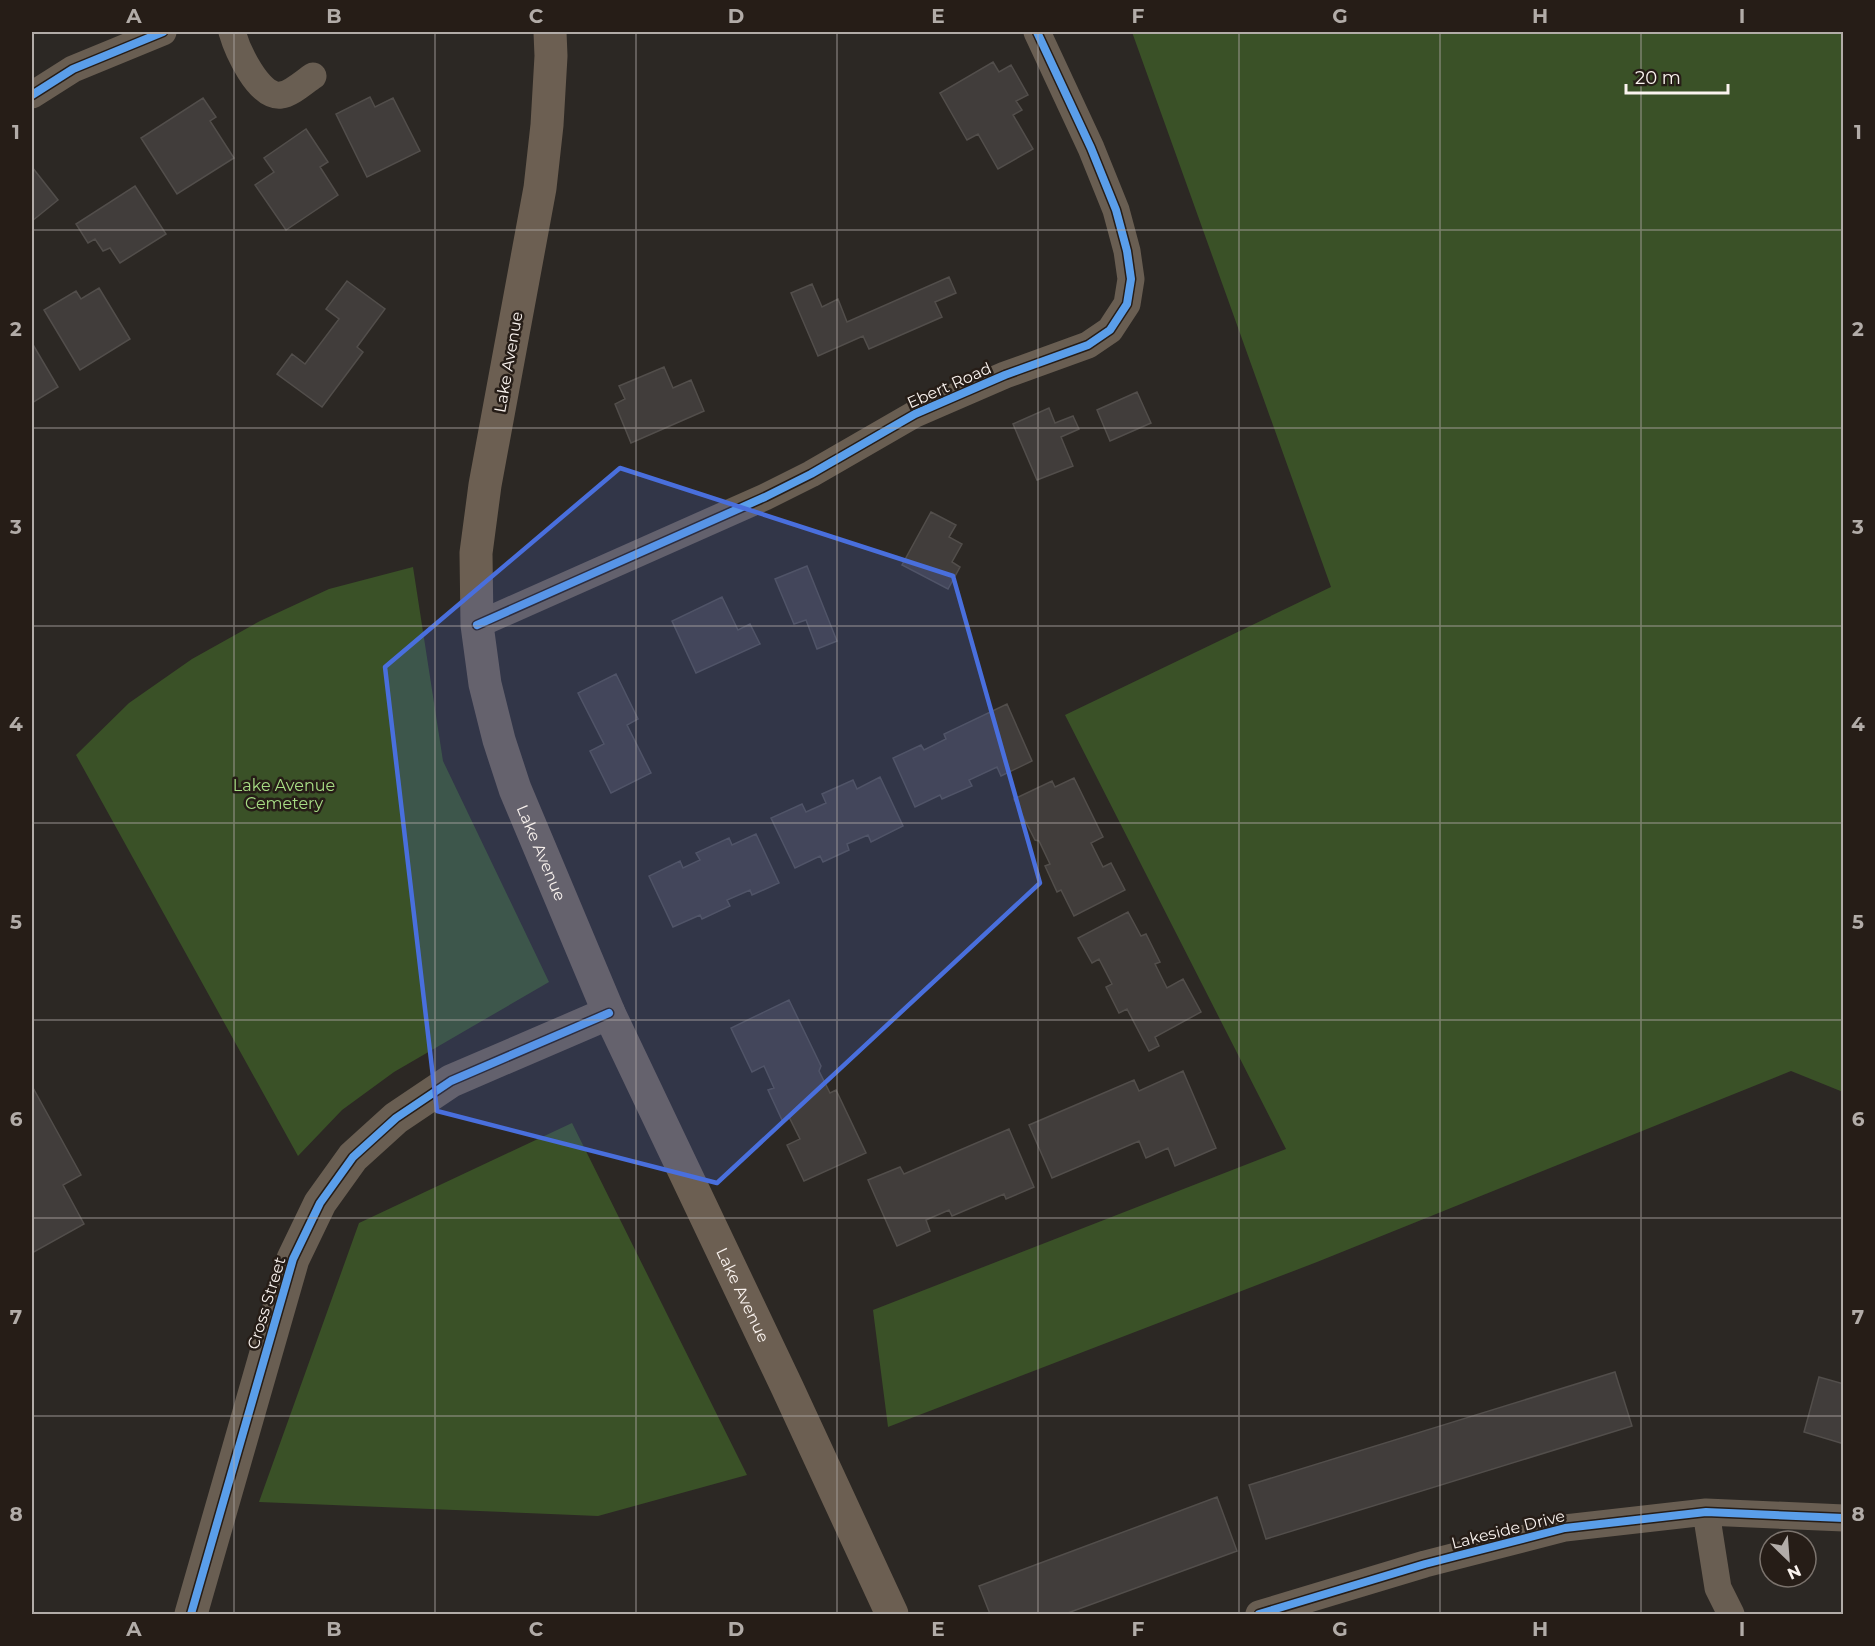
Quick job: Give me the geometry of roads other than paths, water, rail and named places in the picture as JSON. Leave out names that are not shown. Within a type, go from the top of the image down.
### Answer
[{"type":"main road","name":"Lake Avenue","points":[[550,32],[548,113],[540,188],[485,485],[476,553],[477,625],[485,684],[499,740],[515,789],[609,1013],[892,1614]]},
{"type":"street","points":[[32,95],[73,69],[163,32]]},
{"type":"street","points":[[232,32],[245,65],[265,89],[274,94],[281,95],[313,76]]},
{"type":"street","name":"Ebert Road","points":[[477,625],[811,474],[915,414],[1005,375],[1088,345],[1110,330],[1127,304],[1131,279],[1127,251],[1116,210],[1091,148],[1037,32]]},
{"type":"street","name":"Cross Street","points":[[191,1614],[293,1259],[320,1203],[353,1158],[396,1118],[451,1082],[609,1013]]},
{"type":"street","points":[[1706,1512],[1718,1588],[1731,1614]]},
{"type":"street","name":"Lakeside Drive","points":[[1259,1614],[1425,1564],[1566,1528],[1706,1512],[1844,1518]]},
{"type":"park label","name":"Lake Avenue Cemetery","points":[[284,794]]}]
